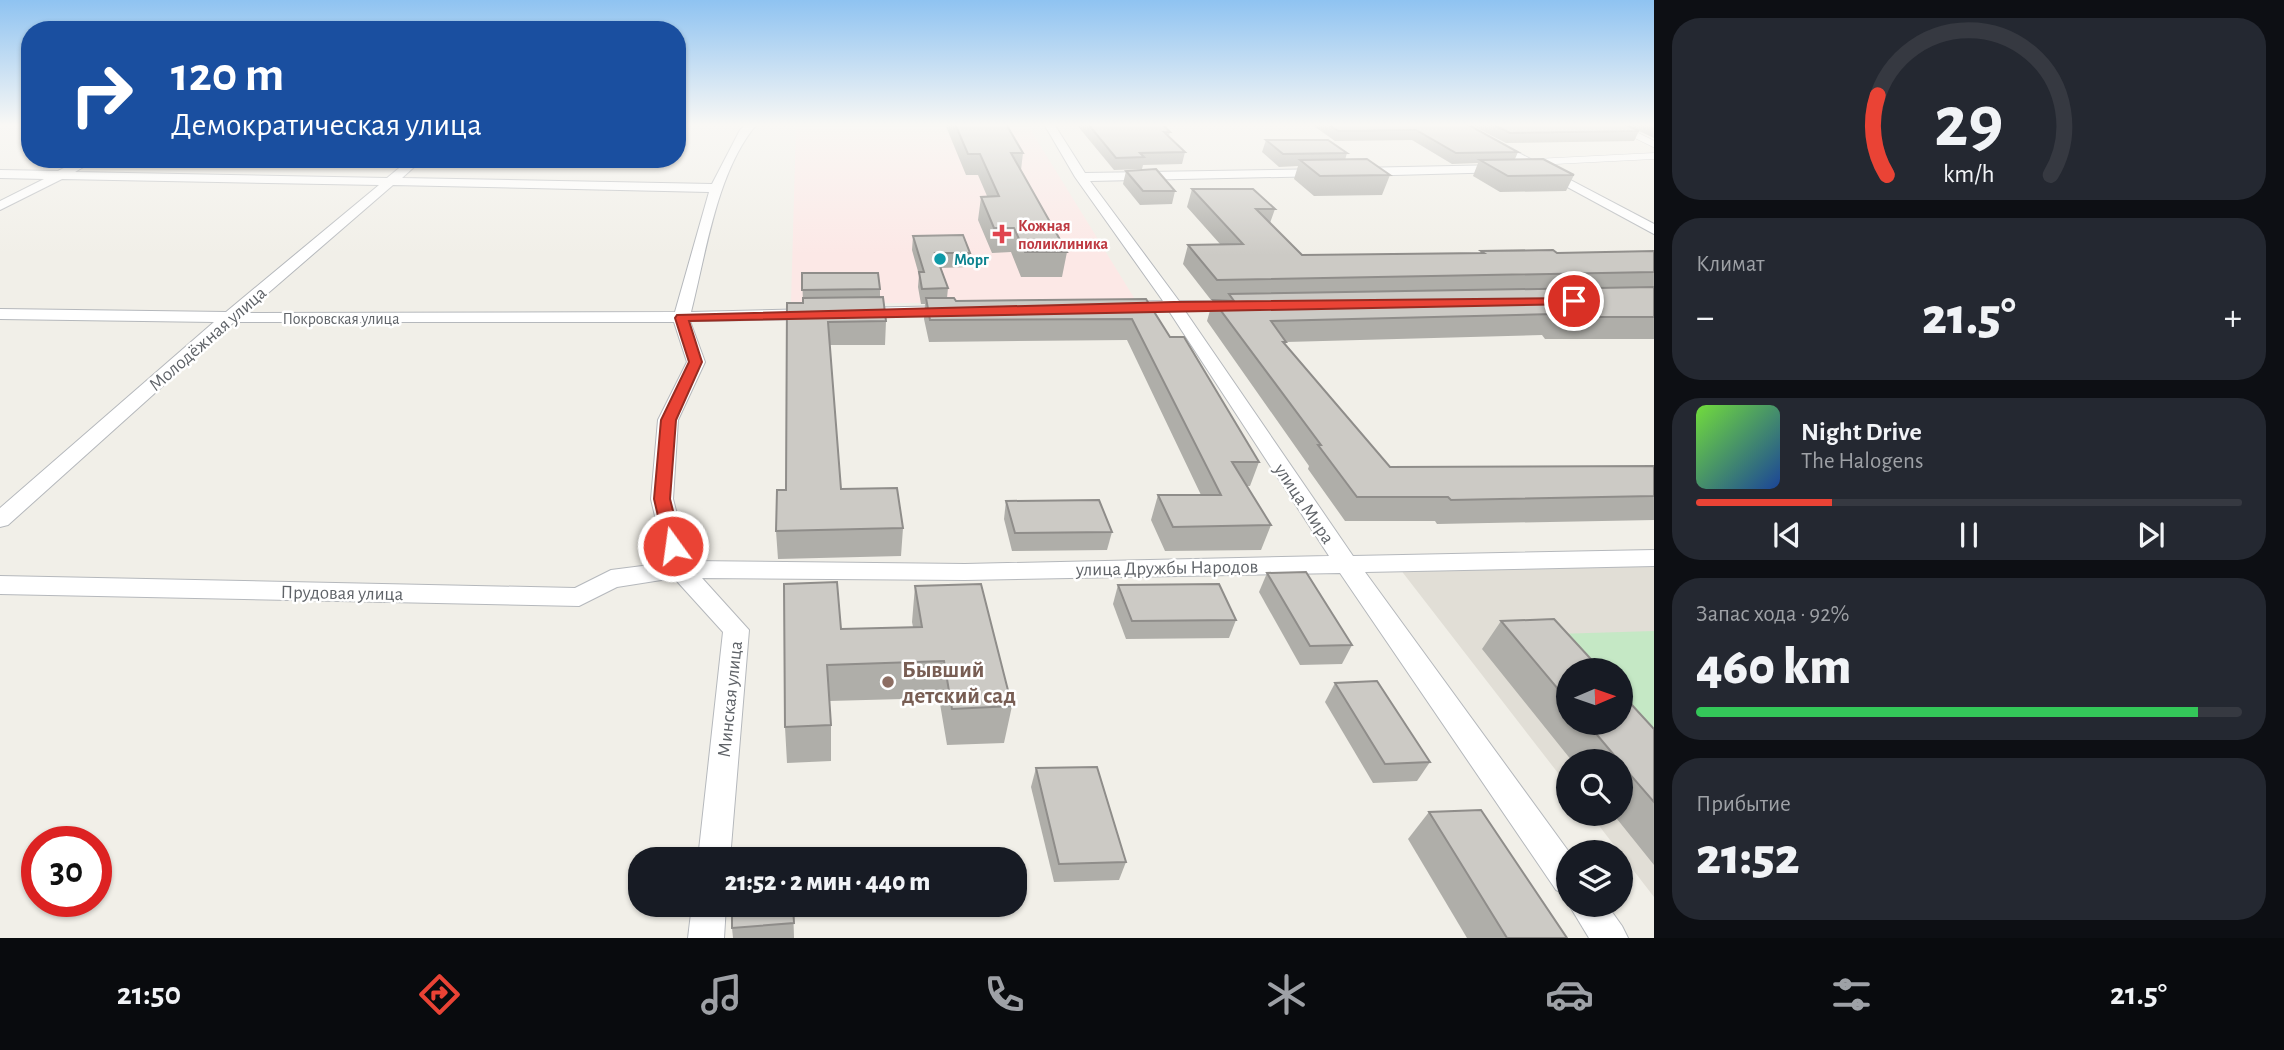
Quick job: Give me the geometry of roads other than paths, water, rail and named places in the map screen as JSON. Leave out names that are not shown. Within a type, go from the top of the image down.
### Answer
[{"type":"street","points":[[0,206],[75,168]]},
{"type":"street","name":"Молодёжная улица","points":[[0,520],[228,319],[406,168]]},
{"type":"street","points":[[681,318],[716,188],[726,168]]},
{"type":"street","name":"улица Мира","points":[[1075,168],[1174,306],[1346,564],[1556,862]]},
{"type":"street","points":[[1081,177],[1457,168]]},
{"type":"street","points":[[1538,168],[1654,230]]},
{"type":"street","points":[[0,174],[716,188]]},
{"type":"street","points":[[1105,308],[1256,305]]},
{"type":"street","name":"Покровская улица","points":[[0,314],[228,319],[681,318],[968,311]]},
{"type":"street","name":"Минская улица","points":[[681,318],[696,362],[668,420],[662,499],[679,569],[736,630],[715,847]]},
{"type":"street","name":"улица Дружбы Народов","points":[[679,569],[965,572],[1654,558]]},
{"type":"street","name":"Прудовая улица","points":[[0,585],[579,597],[611,579],[679,569]]},
{"type":"street","points":[[706,938],[708,917]]},
{"type":"street","points":[[1595,917],[1610,938]]},
{"type":"place","name":"Кожная поликлиника","points":[[1002,234]]},
{"type":"place","name":"Морг","points":[[940,259]]},
{"type":"place","name":"Бывший детский сад","points":[[888,682]]}]
